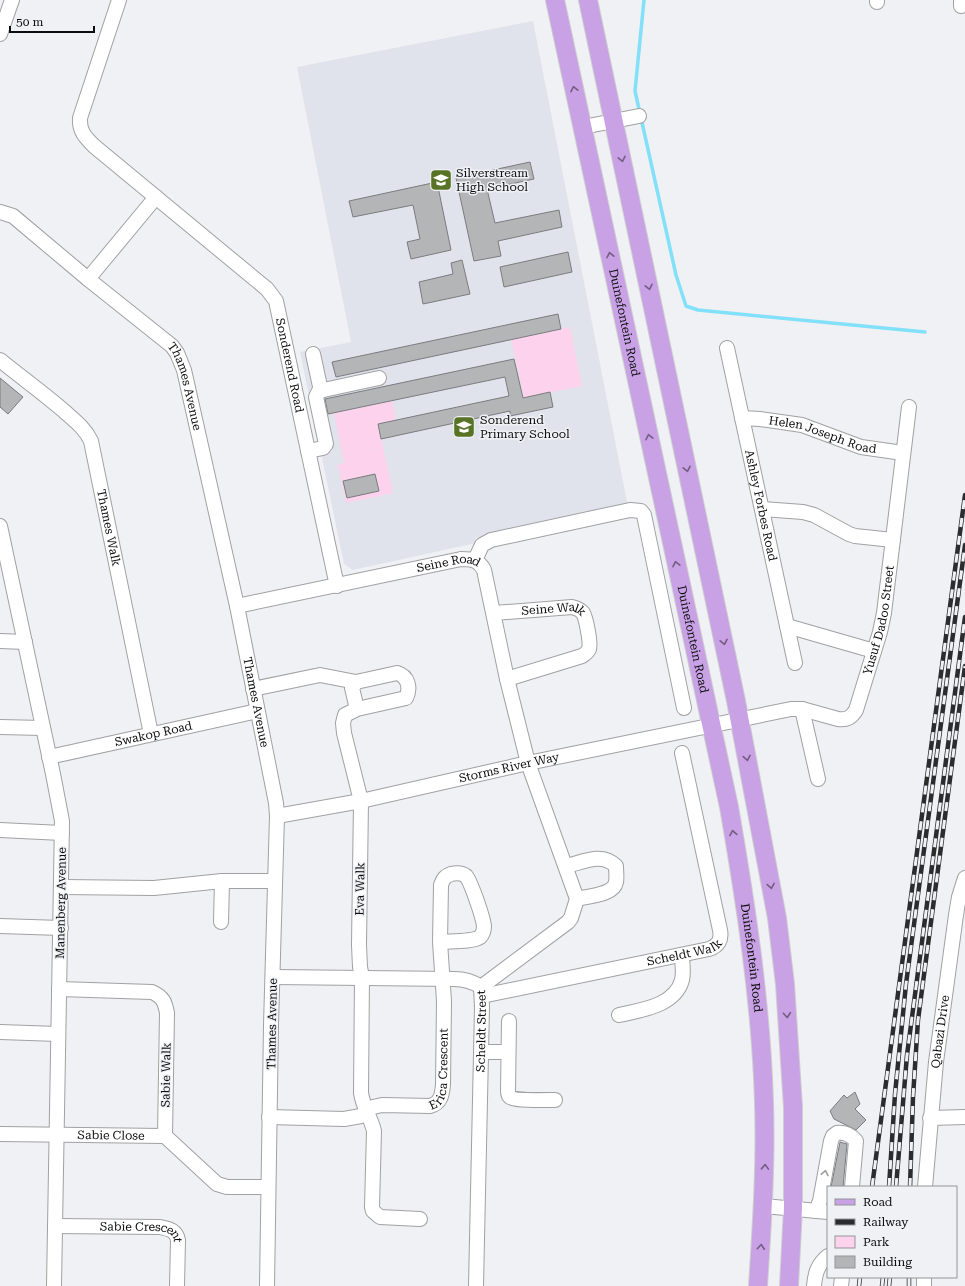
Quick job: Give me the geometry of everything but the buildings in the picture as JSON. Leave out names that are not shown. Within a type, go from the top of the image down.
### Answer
[{"type":"main road","name":"Duinefontein Road","points":[[555,0],[729,807],[739,864],[756,989],[761,1042],[764,1101],[764,1206],[758,1286]]},
{"type":"main road","points":[[588,0],[740,720],[777,918],[784,978],[793,1107],[793,1208],[789,1286]]},
{"type":"street","points":[[0,34],[12,0]]},
{"type":"street","name":"Sonderend Road","points":[[119,0],[80,118],[81,130],[85,138],[94,146],[268,289],[273,295],[278,308],[337,586]]},
{"type":"street","points":[[582,127],[639,116]]},
{"type":"street","points":[[88,279],[156,197]]},
{"type":"street","name":"Thames Avenue","points":[[0,212],[13,216],[88,279],[172,346],[181,361],[237,606],[277,816],[267,1286]]},
{"type":"street","name":"Ashley Forbes Road","points":[[727,348],[795,663]]},
{"type":"street","points":[[313,354],[321,391]]},
{"type":"street","name":"Thames Walk","points":[[0,360],[83,428],[91,441],[151,734]]},
{"type":"street","points":[[308,451],[323,448],[326,444],[316,397],[318,393],[321,391],[379,378]]},
{"type":"street","name":"Yusuf Dadoo Street","points":[[740,720],[791,709],[802,709],[838,719],[849,718],[856,710],[884,613],[909,407]]},
{"type":"street","name":"Helen Joseph Road","points":[[742,418],[802,425],[861,447],[903,453]]},
{"type":"street","points":[[762,509],[803,512],[814,515],[855,536],[893,540]]},
{"type":"street","points":[[475,560],[482,545],[491,540],[630,510],[641,511],[644,515],[684,708]]},
{"type":"street","name":"Manenberg Avenue","points":[[1,535],[50,757],[60,811],[62,832],[54,1286]]},
{"type":"street","name":"Seine Road","points":[[237,606],[461,559],[475,560],[481,564],[484,570],[507,679],[528,763],[577,899]]},
{"type":"street","name":"Seine Walk","points":[[494,613],[572,607],[577,608],[584,615],[589,641],[587,653],[582,656],[507,679]]},
{"type":"street","points":[[787,626],[874,650]]},
{"type":"street","points":[[0,641],[25,642]]},
{"type":"street","points":[[253,689],[320,675],[356,682],[397,673],[406,677],[409,692],[406,698],[357,709],[345,715],[343,723],[348,752],[361,801]]},
{"type":"street","points":[[356,682],[352,688],[357,709]]},
{"type":"street","points":[[802,709],[818,779]]},
{"type":"street","name":"Swakop Road","points":[[50,757],[257,711]]},
{"type":"street","name":"Storms River Way","points":[[277,816],[361,801],[528,763],[740,720]]},
{"type":"street","points":[[0,727],[43,728]]},
{"type":"street","name":"Scheldt Walk","points":[[481,991],[682,955],[709,949],[715,947],[719,943],[721,934],[682,753]]},
{"type":"street","name":"Eva Walk","points":[[361,801],[359,945],[362,977]]},
{"type":"street","points":[[0,830],[62,832]]},
{"type":"street","points":[[481,991],[568,922],[571,918],[577,899],[609,892],[614,888],[616,882],[616,866],[605,859],[595,859],[566,866]]},
{"type":"street","points":[[440,942],[475,940],[483,933],[483,921],[469,880],[465,875],[448,875],[444,878],[441,885],[440,942],[442,979]]},
{"type":"street","name":"Qabazi Drive","points":[[925,1186],[936,1062],[956,915],[959,897],[965,878]]},
{"type":"street","points":[[217,881],[221,922]]},
{"type":"street","points":[[61,887],[154,888],[217,881],[275,881]]},
{"type":"street","points":[[0,926],[61,928]]},
{"type":"street","points":[[619,1015],[654,1006],[669,999],[676,991],[682,980],[682,955]]},
{"type":"street","name":"Scheldt Street","points":[[273,977],[362,977],[465,980],[474,982],[481,991],[476,1286]]},
{"type":"street","points":[[362,977],[361,1094],[374,1132],[372,1207],[373,1211],[380,1217],[420,1219]]},
{"type":"street","name":"Erica Crescent","points":[[366,1111],[373,1107],[382,1105],[430,1106],[435,1105],[441,1098],[443,1084],[442,979]]},
{"type":"street","name":"Sabie Walk","points":[[59,989],[152,992],[164,999],[167,1013],[166,1136]]},
{"type":"street","points":[[509,1021],[508,1091],[510,1097],[518,1099],[555,1100]]},
{"type":"street","points":[[0,1032],[58,1034]]},
{"type":"street","points":[[481,1052],[508,1052]]},
{"type":"street","points":[[270,1117],[344,1119],[361,1116],[366,1111]]},
{"type":"street","points":[[930,1118],[965,1117]]},
{"type":"street","points":[[764,1206],[822,1211],[820,1201],[831,1141],[833,1136],[837,1133],[847,1134],[856,1141],[852,1186]]},
{"type":"street","name":"Sabie Close","points":[[0,1134],[166,1136]]},
{"type":"street","points":[[166,1136],[217,1184],[227,1187],[268,1187]]},
{"type":"street","name":"Sabie Crescent","points":[[55,1226],[160,1228],[173,1231],[177,1234],[178,1240],[178,1286]]},
{"type":"street","points":[[814,1286],[817,1268],[827,1257]]},
{"type":"shaded area","points":[[533,21],[628,507],[475,538],[476,543],[353,570],[344,564],[300,352],[351,342],[297,67]]},
{"type":"green space","points":[[570,327],[582,386],[524,398],[511,339]]},
{"type":"green space","points":[[392,401],[396,420],[378,424],[393,493],[346,503],[338,465],[344,463],[334,413]],"holes":[[[375,474],[379,491],[347,498],[343,481]]]},
{"type":"waterway","points":[[644,0],[635,91],[676,275],[686,306],[698,310],[925,332]]},
{"type":"railway","points":[[872,1186],[965,495]]},
{"type":"railway","points":[[889,1186],[895,1094],[906,984],[965,545]]},
{"type":"railway","points":[[896,1186],[907,1055],[965,617]]},
{"type":"railway","points":[[910,1186],[913,1097],[918,1020],[965,666]]},
{"type":"railway","points":[[859,1286],[860,1278]]},
{"type":"railway","points":[[882,1286],[883,1278]]},
{"type":"railway","points":[[889,1286],[890,1278]]},
{"type":"railway","points":[[909,1278],[909,1286]]},
{"type":"place","name":"Silverstream High School","points":[[441,180]]},
{"type":"place","name":"Sonderend Primary School","points":[[464,427]]}]
